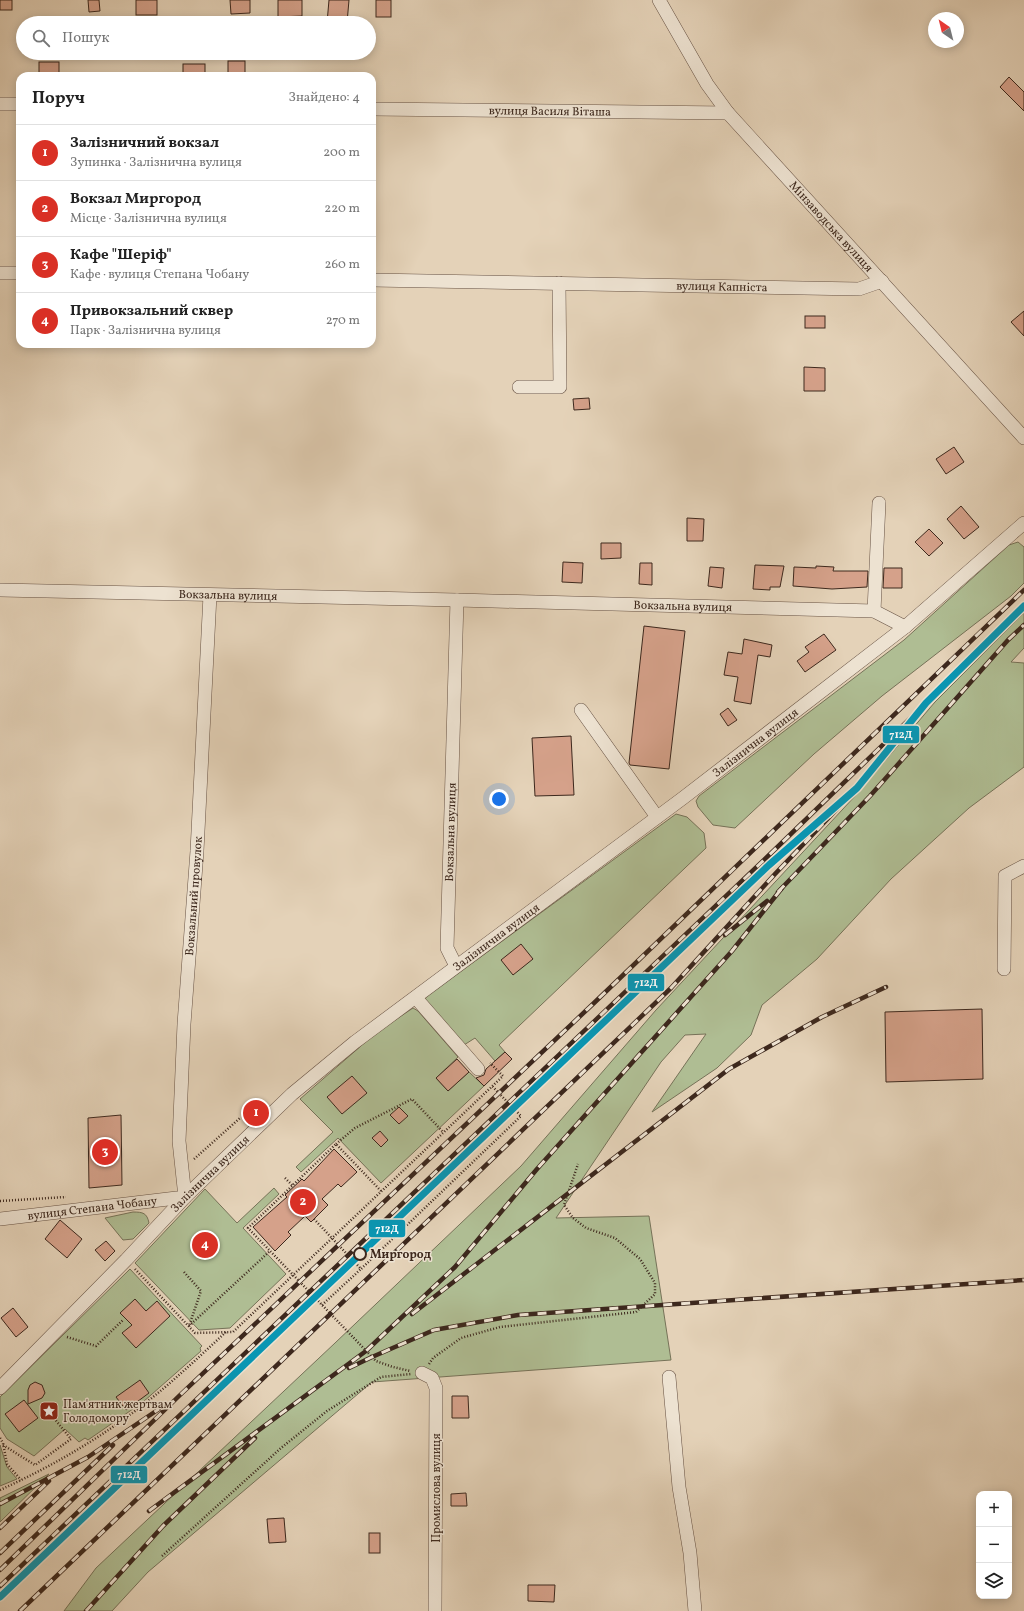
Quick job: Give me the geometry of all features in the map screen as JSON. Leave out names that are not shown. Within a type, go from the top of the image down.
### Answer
[{"type":"street","name":"Мінзаводська вулиця","points":[[660,0],[707,84],[728,113],[1024,438]]},
{"type":"street","points":[[0,104],[16,104]]},
{"type":"street","name":"вулиця Василя Віташа","points":[[376,109],[728,113]]},
{"type":"street","points":[[0,273],[16,273]]},
{"type":"street","name":"вулиця Капніста","points":[[376,280],[860,289],[882,281]]},
{"type":"street","points":[[518,387],[560,387],[560,283]]},
{"type":"street","points":[[874,612],[879,503]]},
{"type":"street","name":"Залізнична вулиця","points":[[0,1388],[126,1260],[185,1197],[292,1094],[355,1042],[657,817],[905,627],[1022,528]]},
{"type":"street","name":"Вокзальна вулиця","points":[[0,590],[457,600],[874,612],[905,627]]},
{"type":"street","name":"Вокзальний провулок","points":[[185,1197],[179,1141],[183,1039],[197,843],[210,595]]},
{"type":"street","name":"Вокзальна вулиця","points":[[456,966],[447,948],[457,600]]},
{"type":"street","points":[[581,710],[657,817]]},
{"type":"street","points":[[1004,969],[1005,876],[1024,866]]},
{"type":"street","points":[[416,998],[478,1069]]},
{"type":"street","name":"вулиця Степана Чобану","points":[[0,1219],[185,1197]]},
{"type":"street","name":"Промислова вулиця","points":[[422,1373],[432,1378],[436,1388],[435,1611]]},
{"type":"street","points":[[669,1377],[679,1487],[690,1553],[695,1611]]},
{"type":"path","points":[[126,1260],[195,1333],[233,1332],[503,1076],[488,1060],[478,1069]]},
{"type":"path","points":[[322,1306],[520,1116],[492,1086]]},
{"type":"path","points":[[422,1373],[393,1367],[376,1361],[248,1228],[336,1144],[355,1128],[412,1099],[443,1132]]},
{"type":"path","points":[[183,1174],[195,1157],[240,1118]]},
{"type":"path","points":[[336,1144],[381,1191]]},
{"type":"path","points":[[162,1556],[281,1448],[327,1411],[381,1377],[422,1373],[433,1358],[461,1338],[500,1327],[636,1312],[655,1294],[655,1283],[640,1259],[615,1238],[586,1228],[573,1218],[564,1205],[578,1164]]},
{"type":"path","points":[[285,1178],[293,1186]]},
{"type":"path","points":[[0,1201],[71,1196]]},
{"type":"path","points":[[314,1219],[361,1268]]},
{"type":"path","points":[[189,1326],[270,1251]]},
{"type":"path","points":[[184,1272],[201,1291],[189,1326]]},
{"type":"path","points":[[55,1333],[96,1346],[123,1320]]},
{"type":"path","points":[[0,1490],[77,1451],[122,1421],[154,1397],[226,1332]]},
{"type":"path","points":[[3,1445],[35,1465],[71,1438],[53,1417]]},
{"type":"path","points":[[0,1438],[7,1464],[21,1480]]},
{"type":"green space","points":[[1018,542],[1024,547],[1024,583],[1011,596],[882,696],[814,754],[735,828],[713,825],[698,807],[696,801],[699,796],[904,640],[1009,545]]},
{"type":"green space","points":[[1024,613],[1024,648],[1011,662],[1024,663],[1024,767],[969,808],[891,879],[817,959],[762,1005],[751,1035],[717,1068],[652,1112],[706,1034],[685,1035],[661,1062],[556,1218],[649,1216],[671,1360],[372,1382],[148,1572],[112,1611],[64,1611],[96,1568],[521,1166],[656,1010],[856,795],[935,702]]},
{"type":"green space","points":[[676,814],[687,817],[704,833],[706,848],[499,1045],[505,1052],[495,1061],[475,1038],[464,1045],[424,1000],[427,996]]},
{"type":"green space","points":[[413,1008],[418,1011],[458,1057],[436,1078],[448,1091],[469,1072],[484,1086],[381,1183],[338,1138],[301,1172],[296,1167],[333,1132],[300,1099],[377,1032]]},
{"type":"green space","points":[[274,1188],[279,1194],[243,1228],[286,1274],[230,1328],[199,1330],[135,1263],[205,1189],[237,1223]]},
{"type":"green space","points":[[139,1212],[146,1215],[149,1223],[133,1239],[123,1240],[105,1218]]},
{"type":"green space","points":[[130,1269],[202,1346],[200,1348],[201,1351],[143,1402],[88,1440],[85,1438],[79,1442],[65,1429],[34,1456],[7,1439],[0,1428],[0,1397]]},
{"type":"green space","points":[[0,1445],[7,1467],[17,1479],[0,1486]]},
{"type":"green space","points":[[49,1474],[0,1522],[0,1498]]},
{"type":"building","points":[[0,0],[12,0],[12,10],[0,10]]},
{"type":"building","points":[[88,0],[99,0],[100,11],[89,12]]},
{"type":"building","points":[[136,0],[157,0],[157,15],[136,15]]},
{"type":"building","points":[[230,0],[250,0],[250,13],[231,14]]},
{"type":"building","points":[[278,0],[302,0],[302,16],[278,16]]},
{"type":"building","points":[[329,0],[349,0],[348,16],[328,16]]},
{"type":"building","points":[[376,0],[391,0],[391,17],[376,17]]},
{"type":"building","points":[[228,61],[245,61],[245,72],[228,72]]},
{"type":"building","points":[[39,62],[59,62],[59,72],[39,72]]},
{"type":"building","points":[[183,64],[205,64],[205,72],[183,72]]},
{"type":"building","points":[[1009,77],[1024,92],[1024,111],[1000,87]]},
{"type":"building","points":[[1024,311],[1024,336],[1011,322]]},
{"type":"building","points":[[805,316],[825,316],[825,328],[805,328]]},
{"type":"building","points":[[804,367],[825,368],[825,391],[804,391]]},
{"type":"building","points":[[589,398],[590,409],[574,410],[573,399]]},
{"type":"building","points":[[954,447],[964,462],[946,474],[936,459]]},
{"type":"building","points":[[961,506],[979,527],[964,539],[947,519]]},
{"type":"building","points":[[687,518],[704,519],[703,541],[687,541]]},
{"type":"building","points":[[929,529],[943,543],[929,556],[915,542]]},
{"type":"building","points":[[601,543],[621,543],[621,558],[601,559]]},
{"type":"building","points":[[563,562],[583,563],[582,583],[562,582]]},
{"type":"building","points":[[640,563],[652,563],[652,585],[639,584]]},
{"type":"building","points":[[755,565],[784,566],[780,587],[770,587],[770,590],[753,589]]},
{"type":"building","points":[[816,566],[834,567],[833,571],[868,571],[867,587],[832,589],[793,586],[794,567],[816,568]]},
{"type":"building","points":[[710,567],[724,568],[722,588],[708,586]]},
{"type":"building","points":[[884,568],[902,568],[902,588],[883,588]]},
{"type":"building","points":[[644,626],[685,631],[669,769],[630,765],[629,763]]},
{"type":"building","points":[[824,634],[836,650],[805,672],[797,661],[809,652],[805,647]]},
{"type":"building","points":[[744,639],[772,645],[770,657],[758,655],[751,704],[734,701],[738,677],[724,675],[728,652],[742,654]]},
{"type":"building","points":[[728,708],[737,720],[728,726],[720,714]]},
{"type":"building","points":[[571,736],[574,795],[535,796],[532,738]]},
{"type":"building","points":[[521,944],[533,959],[513,975],[501,960]]},
{"type":"building","points":[[982,1009],[983,1079],[886,1082],[885,1012]]},
{"type":"building","points":[[505,1052],[512,1059],[484,1086],[476,1078],[484,1075],[486,1069]]},
{"type":"building","points":[[457,1059],[469,1072],[448,1091],[436,1078]]},
{"type":"building","points":[[352,1076],[367,1093],[342,1114],[327,1097]]},
{"type":"building","points":[[399,1107],[408,1116],[399,1124],[390,1115]]},
{"type":"building","points":[[121,1115],[122,1185],[89,1188],[88,1118]]},
{"type":"building","points":[[380,1131],[388,1140],[381,1147],[372,1138]]},
{"type":"building","points":[[334,1149],[357,1172],[341,1187],[338,1184],[322,1199],[328,1205],[311,1222],[305,1216],[288,1232],[291,1235],[275,1251],[253,1227],[287,1197],[285,1195],[302,1179],[304,1181]]},
{"type":"building","points":[[60,1220],[82,1239],[67,1258],[45,1239]]},
{"type":"building","points":[[106,1241],[115,1251],[105,1261],[95,1250]]},
{"type":"building","points":[[135,1299],[146,1311],[157,1301],[170,1316],[136,1348],[122,1333],[132,1325],[120,1313]]},
{"type":"building","points":[[13,1308],[28,1327],[16,1337],[1,1318]]},
{"type":"building","points":[[140,1380],[149,1393],[126,1410],[116,1397]]},
{"type":"building","points":[[35,1382],[42,1385],[45,1393],[42,1398],[28,1404],[28,1390],[30,1385]]},
{"type":"building","points":[[452,1396],[468,1396],[469,1418],[452,1418]]},
{"type":"building","points":[[24,1400],[38,1418],[19,1432],[5,1414]]},
{"type":"building","points":[[466,1493],[467,1506],[451,1506],[451,1494]]},
{"type":"building","points":[[284,1518],[286,1542],[269,1543],[267,1519]]},
{"type":"building","points":[[369,1533],[380,1533],[380,1553],[369,1553]]},
{"type":"building","points":[[528,1585],[555,1585],[554,1602],[528,1601]]},
{"type":"railway","points":[[0,1570],[179,1396],[594,1003],[1024,590]]},
{"type":"railway","points":[[778,892],[870,796],[1008,640],[1024,625]]},
{"type":"railway","points":[[0,1586],[764,860],[926,703]]},
{"type":"railway","points":[[20,1611],[671,988],[775,874],[857,788]]},
{"type":"railway","points":[[149,1511],[366,1351],[455,1267],[537,1169],[732,951],[782,888]]},
{"type":"railway","points":[[725,935],[767,901]]},
{"type":"railway","points":[[412,1314],[729,1069],[822,1017],[886,987]]},
{"type":"railway","points":[[349,1368],[434,1330],[518,1315],[1024,1280]]},
{"type":"railway","points":[[0,1504],[88,1457],[159,1409]]},
{"type":"railway","points":[[86,1611],[163,1526],[255,1438]]},
{"type":"railway","points":[[0,1553],[113,1445]]},
{"type":"railway","points":[[0,1528],[49,1481]]},
{"type":"transit line","name":"712Д","points":[[0,1597],[769,865],[857,788],[926,703],[1024,606]]},
{"type":"place","name":"Залізничний вокзал","points":[[256,1113]]},
{"type":"place","name":"Кафе \"Шеріф\"","points":[[105,1152]]},
{"type":"place","name":"Вокзал Миргород","points":[[303,1202]]},
{"type":"place","name":"Привокзальний сквер","points":[[205,1245]]},
{"type":"place","name":"Миргород","points":[[360,1254]]},
{"type":"place","name":"Пам'ятник жертвам Голодомору","points":[[49,1411]]}]
